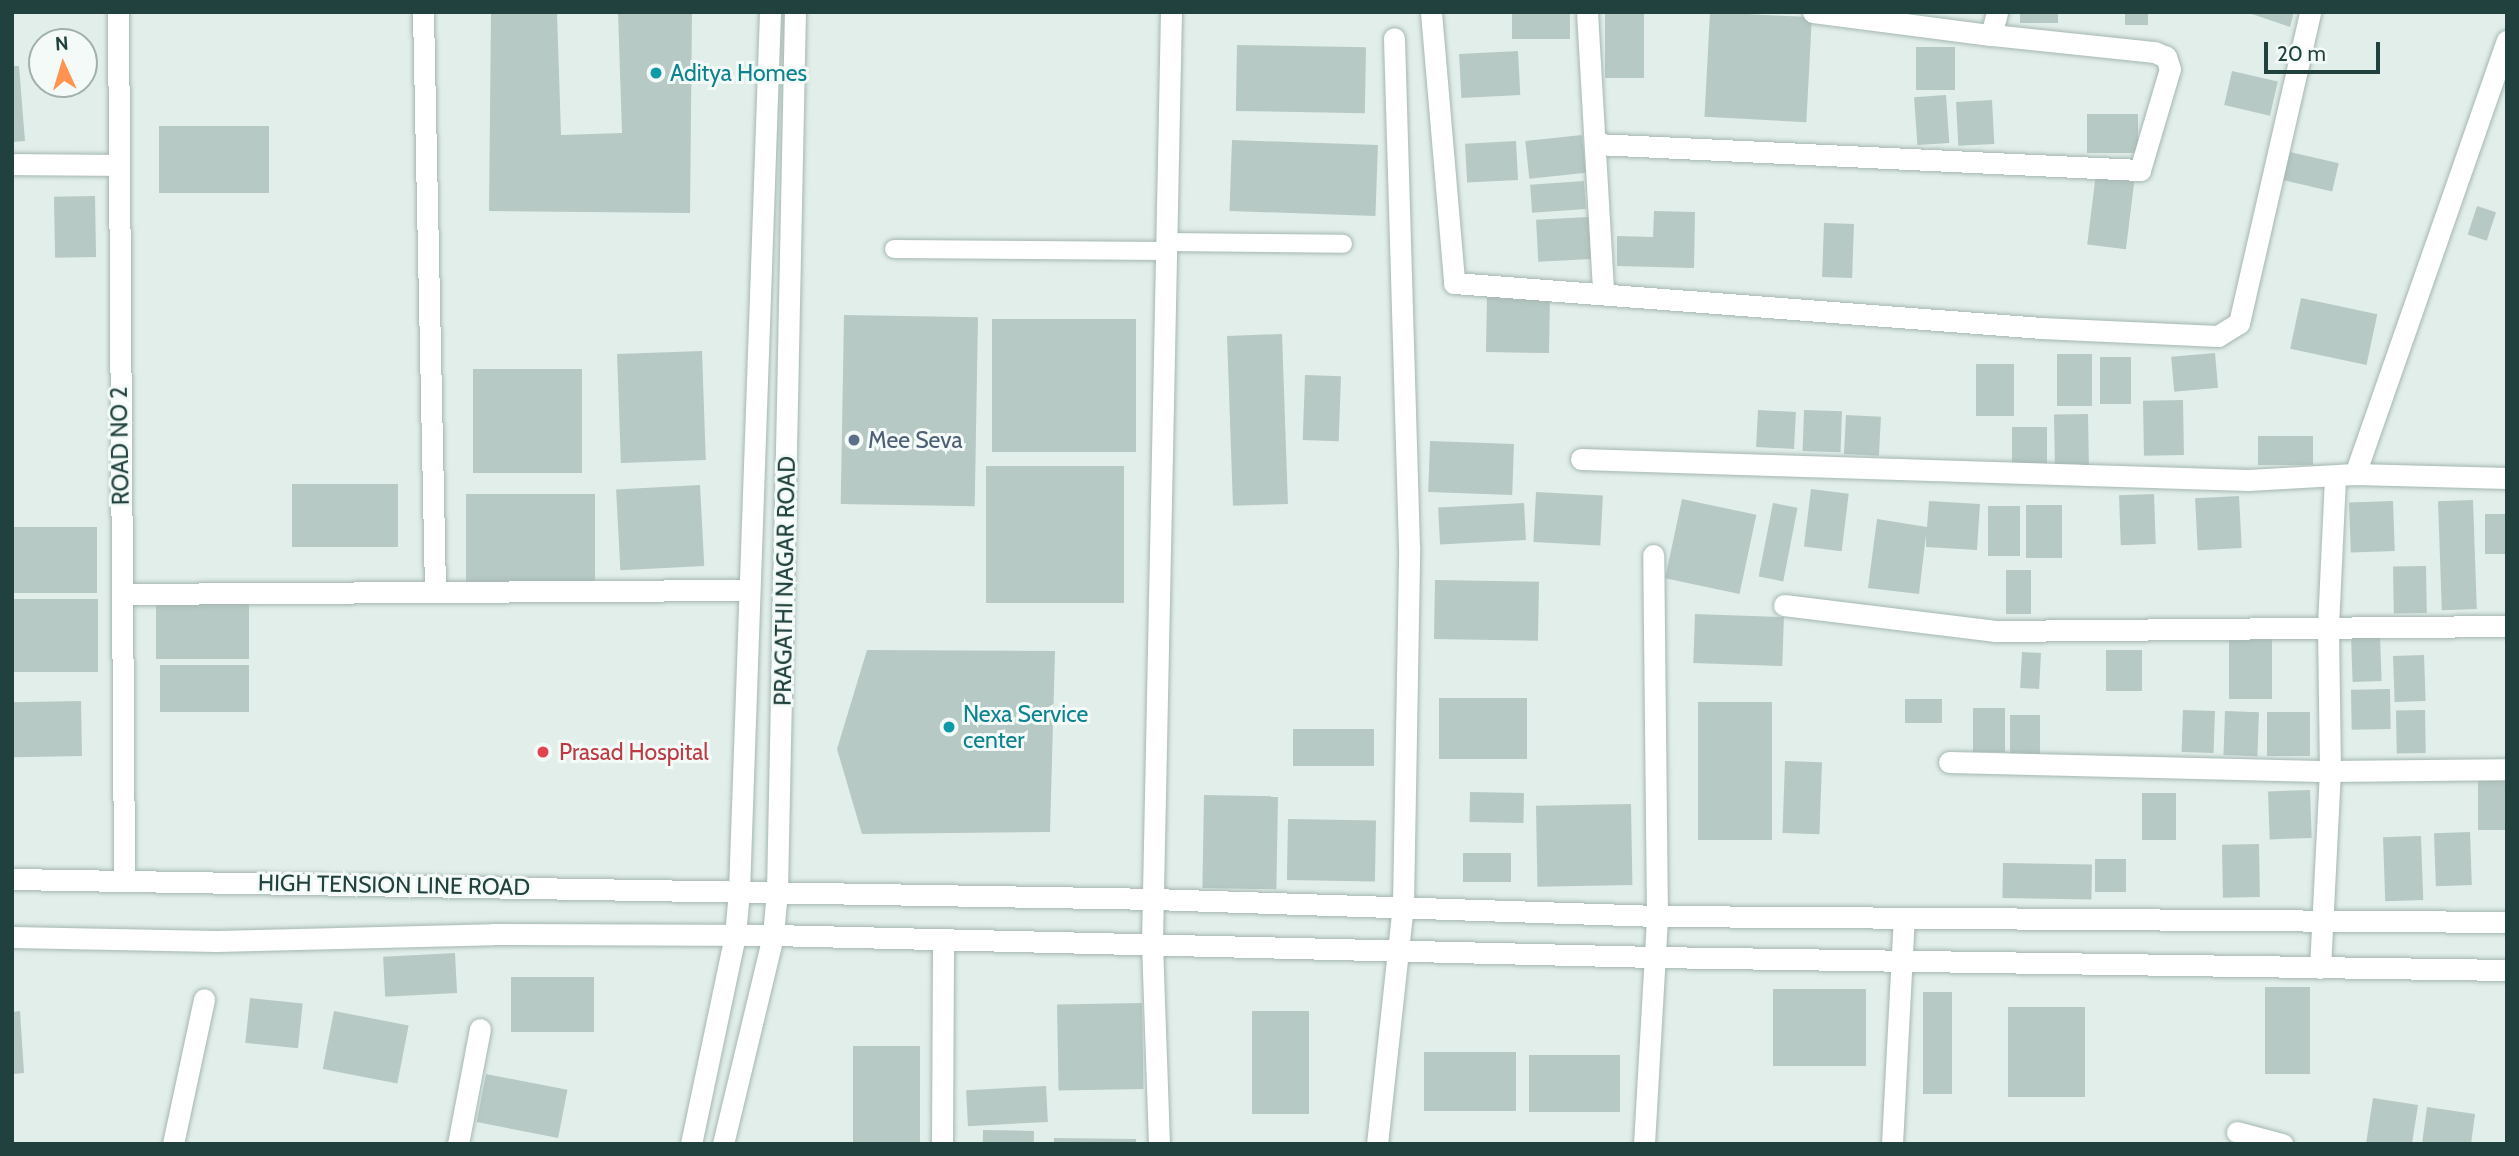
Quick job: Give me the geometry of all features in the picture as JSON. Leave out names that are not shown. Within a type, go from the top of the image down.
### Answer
[{"type":"street","name":"ROAD NO 2","points":[[118,12],[124,880]]},
{"type":"street","points":[[423,12],[435,589]]},
{"type":"street","name":"PRAGATHI NAGAR ROAD","points":[[691,1144],[735,934],[739,891],[747,590],[770,12]]},
{"type":"street","name":"PRAGATHI NAGAR ROAD","points":[[723,1144],[774,935],[777,891],[796,12]]},
{"type":"street","points":[[1159,1144],[1152,942],[1171,12]]},
{"type":"street","points":[[1431,12],[1454,282],[1603,291],[2040,328],[2218,337],[2230,332],[2239,323],[2310,12]]},
{"type":"street","points":[[1587,12],[1597,144],[1603,291]]},
{"type":"street","points":[[1597,144],[2140,170],[2170,69],[2166,57],[2154,52],[1991,35],[1813,12]]},
{"type":"street","points":[[1991,35],[1997,12]]},
{"type":"street","points":[[1377,1144],[1403,905],[1409,547],[1394,38]]},
{"type":"street","points":[[2320,968],[2319,919],[2330,771],[2328,626],[2345,476],[2507,41]]},
{"type":"street","points":[[12,164],[118,165]]},
{"type":"street","points":[[1581,459],[2248,480],[2345,476],[2507,478]]},
{"type":"street","points":[[1644,1144],[1657,916],[1653,555]]},
{"type":"street","points":[[122,594],[435,589],[747,590]]},
{"type":"street","points":[[1784,605],[1995,631],[2507,626]]},
{"type":"street","points":[[1949,761],[2330,771],[2507,769]]},
{"type":"street","name":"HIGH TENSION LINE ROAD","points":[[12,879],[777,891],[1403,905],[1657,916],[2507,922]]},
{"type":"street","points":[[1892,1144],[1904,918]]},
{"type":"street","name":"HIGH TENSION LINE ROAD","points":[[12,937],[216,941],[735,934],[943,941],[1152,942],[1399,948],[1653,957],[2507,970]]},
{"type":"street","points":[[942,1144],[943,941]]},
{"type":"street","points":[[173,1144],[204,999]]},
{"type":"street","points":[[458,1144],[480,1030]]},
{"type":"street","points":[[2237,1132],[2283,1144]]},
{"type":"lane","points":[[894,249],[1343,244]]},
{"type":"building","name":"Aditya Homes","points":[[491,12],[557,12],[561,135],[622,133],[618,12],[692,12],[690,213],[489,211]]},
{"type":"building","points":[[1512,12],[1570,12],[1570,39],[1512,39]]},
{"type":"building","points":[[1605,12],[1644,12],[1644,78],[1605,78]]},
{"type":"building","points":[[1710,12],[1812,17],[1806,122],[1705,117]]},
{"type":"building","points":[[2020,12],[2058,12],[2058,23],[2020,23]]},
{"type":"building","points":[[2125,12],[2148,12],[2148,25],[2125,25]]},
{"type":"building","points":[[2246,12],[2294,12],[2290,27]]},
{"type":"building","points":[[1237,45],[1366,47],[1365,113],[1236,111]]},
{"type":"building","points":[[1916,47],[1955,47],[1955,90],[1916,90]]},
{"type":"building","points":[[1518,51],[1520,95],[1461,98],[1459,54]]},
{"type":"building","points":[[12,66],[19,66],[25,141],[12,142]]},
{"type":"building","points":[[2232,71],[2278,82],[2270,116],[2224,105]]},
{"type":"building","points":[[1946,95],[1949,143],[1917,145],[1914,97]]},
{"type":"building","points":[[1992,100],[1994,144],[1958,146],[1956,102]]},
{"type":"building","points":[[2087,114],[2138,114],[2138,153],[2087,153]]},
{"type":"building","points":[[159,126],[269,126],[269,193],[159,193]]},
{"type":"building","points":[[1582,135],[1586,173],[1529,179],[1525,141]]},
{"type":"building","points":[[1232,140],[1378,145],[1375,216],[1230,211]]},
{"type":"building","points":[[1516,141],[1518,180],[1467,183],[1465,144]]},
{"type":"building","points":[[2290,152],[2339,163],[2332,192],[2283,180]]},
{"type":"building","points":[[2096,173],[2135,178],[2126,249],[2087,244]]},
{"type":"building","points":[[1584,181],[1586,209],[1532,213],[1530,185]]},
{"type":"building","points":[[95,196],[96,257],[55,258],[54,197]]},
{"type":"building","points":[[2477,206],[2496,212],[2487,241],[2468,235]]},
{"type":"building","points":[[1654,211],[1695,212],[1694,268],[1617,266],[1617,236],[1653,237]]},
{"type":"building","points":[[1589,217],[1591,259],[1538,262],[1536,220]]},
{"type":"building","points":[[1824,223],[1854,224],[1852,278],[1822,277]]},
{"type":"building","points":[[1487,294],[1550,295],[1549,353],[1486,352]]},
{"type":"building","points":[[2301,298],[2377,314],[2366,365],[2290,349]]},
{"type":"building","points":[[844,315],[978,317],[975,506],[841,504]]},
{"type":"building","points":[[992,319],[1136,319],[1136,452],[992,452]]},
{"type":"building","points":[[1282,334],[1288,504],[1233,506],[1227,336]]},
{"type":"building","points":[[702,351],[706,460],[621,463],[617,354]]},
{"type":"building","points":[[2215,353],[2218,388],[2174,392],[2171,357]]},
{"type":"building","points":[[2057,354],[2092,354],[2092,406],[2057,406]]},
{"type":"building","points":[[2100,357],[2131,357],[2131,404],[2100,404]]},
{"type":"building","points":[[1976,364],[2014,364],[2014,416],[1976,416]]},
{"type":"building","points":[[473,369],[582,369],[582,473],[473,473]]},
{"type":"building","points":[[1305,375],[1341,376],[1339,441],[1303,440]]},
{"type":"building","points":[[2183,400],[2184,455],[2144,456],[2143,401]]},
{"type":"building","points":[[1758,410],[1796,412],[1794,449],[1756,447]]},
{"type":"building","points":[[1804,410],[1842,411],[1841,452],[1803,451]]},
{"type":"building","points":[[2088,414],[2089,467],[2055,468],[2054,415]]},
{"type":"building","points":[[1846,415],[1881,417],[1879,456],[1844,454]]},
{"type":"building","points":[[2012,427],[2047,427],[2047,467],[2012,467]]},
{"type":"building","points":[[2258,436],[2313,436],[2313,465],[2258,465]]},
{"type":"building","points":[[1430,441],[1514,444],[1512,495],[1428,492]]},
{"type":"building","points":[[986,466],[1124,466],[1124,603],[986,603]]},
{"type":"building","points":[[292,484],[398,484],[398,547],[292,547]]},
{"type":"building","points":[[700,485],[704,566],[620,570],[616,489]]},
{"type":"building","points":[[1811,489],[1849,494],[1842,551],[1804,547]]},
{"type":"building","points":[[1536,492],[1603,496],[1600,545],[1533,542]]},
{"type":"building","points":[[466,494],[595,494],[595,583],[466,583]]},
{"type":"building","points":[[2154,494],[2156,544],[2121,545],[2119,495]]},
{"type":"building","points":[[2239,496],[2242,548],[2198,550],[2195,498]]},
{"type":"building","points":[[1682,499],[1756,515],[1739,594],[1665,578]]},
{"type":"building","points":[[2473,500],[2477,609],[2442,610],[2438,501]]},
{"type":"building","points":[[1929,501],[1980,504],[1977,550],[1926,547],[1926,535],[1919,594],[1868,588],[1877,519],[1927,527]]},
{"type":"building","points":[[2393,501],[2395,551],[2351,553],[2349,503]]},
{"type":"building","points":[[1524,503],[1526,540],[1440,544],[1438,508]]},
{"type":"building","points":[[1773,503],[1798,508],[1783,581],[1759,577]]},
{"type":"building","points":[[2026,505],[2062,505],[2062,558],[2026,558]]},
{"type":"building","points":[[1988,506],[2020,506],[2020,556],[1988,556]]},
{"type":"building","points":[[2485,514],[2507,514],[2507,554],[2485,554]]},
{"type":"building","points":[[12,527],[97,527],[97,593],[12,593]]},
{"type":"building","points":[[2426,566],[2427,613],[2394,614],[2393,567]]},
{"type":"building","points":[[2006,570],[2031,570],[2031,614],[2006,614]]},
{"type":"building","points":[[1435,580],[1539,582],[1538,641],[1434,639]]},
{"type":"building","points":[[12,599],[98,599],[98,672],[12,672]]},
{"type":"building","points":[[156,600],[249,600],[249,659],[156,659]]},
{"type":"building","points":[[1695,614],[1784,617],[1782,666],[1693,663]]},
{"type":"building","points":[[2380,635],[2382,681],[2353,682],[2351,636]]},
{"type":"building","points":[[2229,637],[2272,637],[2272,699],[2229,699]]},
{"type":"building","name":"Nexa Service center","points":[[867,650],[1055,651],[1050,832],[862,834],[837,749]]},
{"type":"building","points":[[2106,650],[2142,650],[2142,691],[2106,691]]},
{"type":"building","points":[[2022,652],[2041,653],[2039,689],[2020,688]]},
{"type":"building","points":[[2424,655],[2426,701],[2395,702],[2393,656]]},
{"type":"building","points":[[160,665],[249,665],[249,712],[160,712]]},
{"type":"building","points":[[2390,689],[2391,729],[2352,730],[2351,690]]},
{"type":"building","points":[[1439,698],[1527,698],[1527,759],[1439,759]]},
{"type":"building","points":[[1905,699],[1942,699],[1942,723],[1905,723]]},
{"type":"building","points":[[81,701],[82,756],[13,757],[12,702]]},
{"type":"building","points":[[1698,702],[1772,702],[1772,840],[1698,840]]},
{"type":"building","points":[[1973,708],[2005,708],[2005,752],[1973,752]]},
{"type":"building","points":[[2183,710],[2215,711],[2214,753],[2182,752]]},
{"type":"building","points":[[2425,710],[2426,753],[2397,753],[2396,711]]},
{"type":"building","points":[[2225,711],[2259,712],[2257,756],[2223,755]]},
{"type":"building","points":[[2267,712],[2310,712],[2310,756],[2267,756]]},
{"type":"building","points":[[2010,715],[2040,715],[2040,755],[2010,755]]},
{"type":"building","points":[[1293,729],[1374,729],[1374,766],[1293,766]]},
{"type":"building","points":[[1785,761],[1822,762],[1819,834],[1782,833]]},
{"type":"building","points":[[2478,779],[2507,779],[2507,830],[2478,830]]},
{"type":"building","points":[[2310,790],[2312,838],[2270,839],[2268,791]]},
{"type":"building","points":[[1470,792],[1524,793],[1523,823],[1469,822]]},
{"type":"building","points":[[2142,793],[2176,793],[2176,840],[2142,840]]},
{"type":"building","points":[[1204,795],[1278,796],[1276,889],[1202,888]]},
{"type":"building","points":[[1631,804],[1632,885],[1537,887],[1536,806]]},
{"type":"building","points":[[1288,819],[1376,821],[1375,882],[1287,880]]},
{"type":"building","points":[[2470,832],[2472,885],[2436,886],[2434,833]]},
{"type":"building","points":[[2421,836],[2423,900],[2385,901],[2383,837]]},
{"type":"building","points":[[2259,844],[2260,897],[2223,898],[2222,845]]},
{"type":"building","points":[[1463,853],[1511,853],[1511,882],[1463,882]]},
{"type":"building","points":[[2095,859],[2126,859],[2126,892],[2095,892]]},
{"type":"building","points":[[2003,863],[2092,865],[2091,900],[2002,898]]},
{"type":"building","points":[[455,953],[457,993],[385,997],[383,957]]},
{"type":"building","points":[[511,977],[594,977],[594,1032],[511,1032]]},
{"type":"building","points":[[2265,987],[2310,987],[2310,1074],[2265,1074]]},
{"type":"building","points":[[1773,989],[1866,989],[1866,1066],[1773,1066]]},
{"type":"building","points":[[1923,992],[1952,992],[1952,1094],[1923,1094]]},
{"type":"building","points":[[250,998],[303,1004],[298,1048],[245,1043]]},
{"type":"building","points":[[1142,1003],[1144,1089],[1059,1090],[1057,1004]]},
{"type":"building","points":[[2008,1007],[2085,1007],[2085,1097],[2008,1097]]},
{"type":"building","points":[[20,1011],[24,1073],[12,1074],[12,1012]]},
{"type":"building","points":[[334,1011],[409,1026],[397,1083],[323,1069]]},
{"type":"building","points":[[1252,1011],[1309,1011],[1309,1114],[1252,1114]]},
{"type":"building","points":[[853,1046],[920,1046],[920,1144],[853,1144]]},
{"type":"building","points":[[1424,1052],[1516,1052],[1516,1111],[1424,1111]]},
{"type":"building","points":[[1529,1055],[1620,1055],[1620,1112],[1529,1112]]},
{"type":"building","points":[[486,1074],[567,1090],[558,1138],[477,1122]]},
{"type":"building","points":[[1046,1086],[1048,1122],[968,1126],[966,1090]]},
{"type":"building","points":[[2373,1098],[2418,1105],[2412,1144],[2366,1144]]},
{"type":"building","points":[[2427,1107],[2475,1114],[2471,1144],[2422,1144]]},
{"type":"building","points":[[983,1130],[1034,1131],[1034,1144],[983,1144]]},
{"type":"building","points":[[1054,1138],[1136,1139],[1136,1144],[1054,1144]]},
{"type":"place","name":"Aditya Homes","points":[[656,73]]},
{"type":"place","name":"Mee Seva","points":[[854,440]]},
{"type":"place","name":"Nexa Service center","points":[[949,727]]},
{"type":"place","name":"Prasad Hospital","points":[[543,752]]}]
